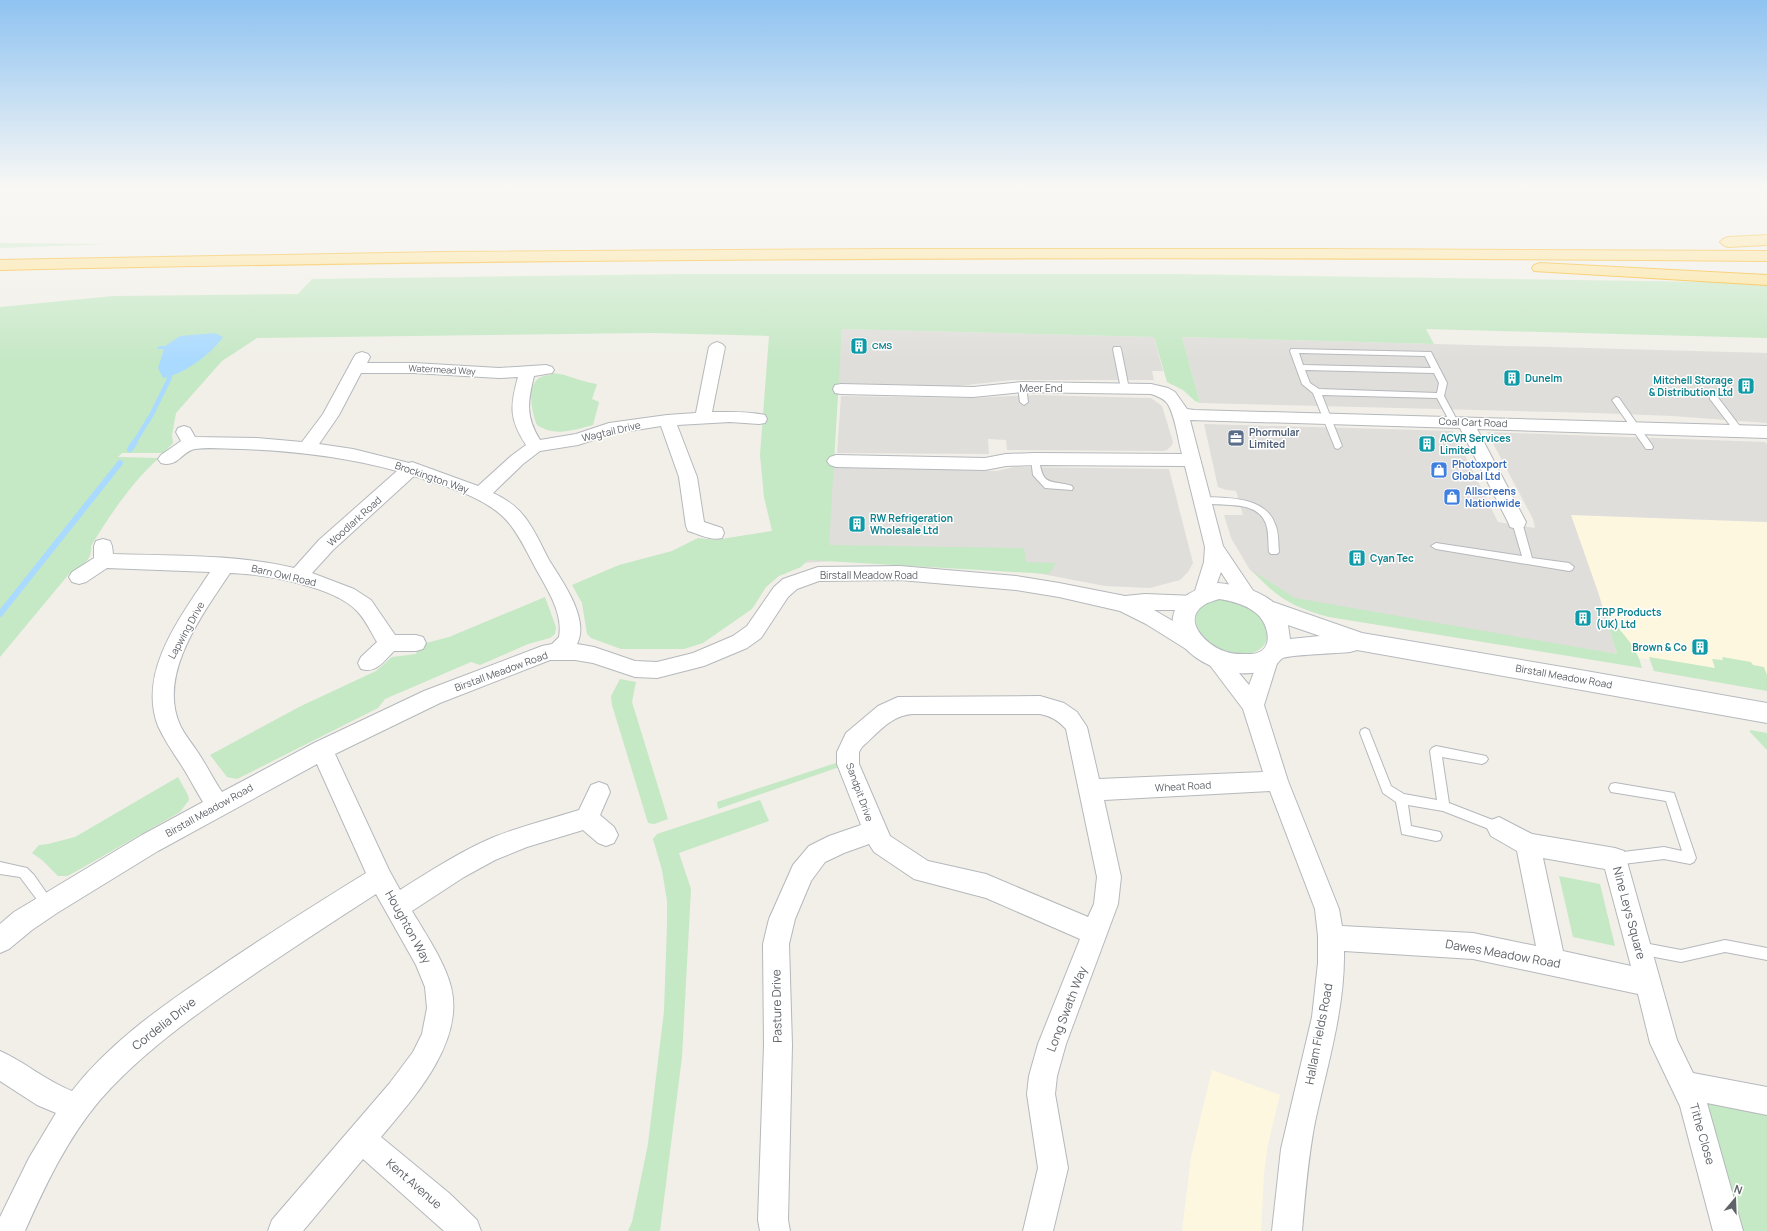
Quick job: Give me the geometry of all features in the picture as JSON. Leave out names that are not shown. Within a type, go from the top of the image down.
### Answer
[{"type":"highway","points":[[1360,253],[1596,245]]},
{"type":"highway","points":[[0,265],[314,259],[901,253],[1360,253],[1767,256]]},
{"type":"highway","points":[[0,278],[520,270],[871,268]]},
{"type":"highway","points":[[895,268],[1540,268],[1767,270]]},
{"type":"highway","points":[[1540,268],[1767,280]]},
{"type":"street","points":[[702,418],[717,344]]},
{"type":"street","name":"Watermead Way","points":[[307,447],[321,431],[359,362],[484,373],[546,370]]},
{"type":"street","points":[[527,372],[519,403],[520,416],[527,433],[535,446]]},
{"type":"street","name":"Meer End","points":[[841,388],[1023,394],[1151,389],[1171,396],[1176,402],[1180,413],[1214,547],[1214,562],[1198,598]]},
{"type":"street","name":"Coal Cart Road","points":[[1180,413],[1194,415],[1767,432]]},
{"type":"street","name":"Wagtail Drive","points":[[481,494],[517,460],[535,446],[578,438],[609,429],[668,420],[702,418],[759,419]]},
{"type":"street","points":[[668,420],[688,477],[695,526],[715,533]]},
{"type":"street","points":[[1460,422],[1517,522]]},
{"type":"street","name":"Brockington Way","points":[[167,459],[187,438],[307,447],[375,459],[412,468],[481,494],[500,506],[519,522],[561,597],[570,624],[569,640],[556,652]]},
{"type":"street","points":[[836,461],[986,464],[1006,460],[1035,459],[1193,460]]},
{"type":"street","name":"Woodlark Road","points":[[298,576],[326,545],[412,468]]},
{"type":"street","name":"Meer End","points":[[1214,547],[1257,603]]},
{"type":"street","name":"Barn Owl Road","points":[[79,577],[104,553],[224,566],[269,569],[324,584],[341,591],[364,605],[390,643]]},
{"type":"street","name":"Lapwing Drive","points":[[217,806],[169,725],[163,708],[163,692],[165,675],[170,659],[185,628],[224,566]]},
{"type":"street","name":"Birstall Meadow Road","points":[[0,940],[48,905],[131,854],[322,750],[432,697],[549,652],[575,652],[594,655],[635,669],[656,670],[697,660],[740,642],[754,632],[781,592],[790,584],[818,574],[900,573],[1016,583],[1125,604],[1153,618],[1193,643]]},
{"type":"street","points":[[1253,706],[1262,676],[1280,639],[1279,628],[1274,618],[1257,603],[1233,593],[1218,591],[1198,598],[1185,611],[1184,621],[1186,632],[1193,643],[1203,653],[1216,660],[1231,664],[1245,665],[1259,663],[1273,653]]},
{"type":"street","name":"Birstall Meadow Road","points":[[1125,604],[1198,598]]},
{"type":"street","name":"Birstall Meadow Road","points":[[1257,603],[1361,642],[1586,680],[1767,713]]},
{"type":"street","name":"Birstall Meadow Road","points":[[1273,653],[1361,642]]},
{"type":"street","points":[[368,663],[390,643],[416,643]]},
{"type":"street","name":"Hallam Fields Road","points":[[1216,660],[1253,706],[1277,781],[1327,909],[1331,938],[1331,972],[1327,1008],[1292,1164],[1287,1231]]},
{"type":"street","name":"Sandpit Drive","points":[[1090,790],[1076,727],[1064,714],[1053,708],[1040,705],[898,706],[886,712],[854,740],[848,752],[848,764],[874,831],[882,844],[923,871],[986,886],[1029,903],[1096,933]]},
{"type":"street","name":"Houghton Way","points":[[283,1231],[399,1094],[423,1062],[435,1035],[440,1008],[438,987],[426,956],[380,878],[322,750]]},
{"type":"street","name":"Wheat Road","points":[[1090,790],[1277,781]]},
{"type":"street","name":"Long Swath Way","points":[[1038,1231],[1053,1168],[1041,1094],[1043,1076],[1052,1044],[1106,904],[1109,877],[1090,790]]},
{"type":"street","points":[[396,907],[454,870],[488,852],[518,839],[587,818],[599,792]]},
{"type":"street","points":[[587,818],[606,835]]},
{"type":"street","name":"Nine Leys Square","points":[[1499,828],[1528,844],[1615,860],[1648,983]]},
{"type":"street","name":"Pasture Drive","points":[[775,1231],[773,1220],[778,1045],[776,944],[782,919],[802,873],[817,854],[837,844],[874,831]]},
{"type":"street","points":[[1528,844],[1552,962]]},
{"type":"street","name":"Cordelia Drive","points":[[9,1231],[38,1169],[56,1137],[104,1075],[167,1019],[268,948],[380,878]]},
{"type":"street","name":"Dawes Meadow Road","points":[[1331,938],[1473,946],[1648,983]]},
{"type":"street","name":"Tithe Close","points":[[1648,983],[1664,1043],[1693,1104],[1728,1231]]},
{"type":"street","points":[[0,1065],[47,1095],[77,1108]]},
{"type":"street","name":"Tithe Close","points":[[1685,1085],[1767,1101]]},
{"type":"street","name":"Kent Avenue","points":[[361,1139],[438,1204],[466,1231]]},
{"type":"lane","points":[[1117,349],[1125,389]]},
{"type":"lane","points":[[1338,446],[1317,392],[1306,384],[1294,351],[1428,354],[1443,383],[1440,396]]},
{"type":"lane","points":[[1300,367],[1437,371]]},
{"type":"lane","points":[[1317,392],[1440,396]]},
{"type":"lane","points":[[1440,396],[1460,422]]},
{"type":"lane","points":[[1713,397],[1739,431]]},
{"type":"lane","points":[[1616,400],[1649,448]]},
{"type":"lane","points":[[1035,459],[1037,476],[1048,486],[1069,488]]},
{"type":"lane","points":[[1203,500],[1243,503],[1267,516],[1271,524],[1274,552]]},
{"type":"lane","points":[[1517,522],[1528,560]]},
{"type":"lane","points":[[1436,546],[1569,567]]},
{"type":"lane","points":[[1364,733],[1387,789],[1402,798],[1444,806],[1499,828]]},
{"type":"lane","points":[[1444,806],[1436,751],[1482,759]]},
{"type":"lane","points":[[1615,788],[1670,798],[1690,858],[1664,853],[1615,860]]},
{"type":"lane","points":[[1402,798],[1406,830],[1436,836]]},
{"type":"lane","points":[[0,868],[23,872],[30,879],[48,905]]},
{"type":"lane","points":[[1639,948],[1681,956],[1725,946],[1767,954]]},
{"type":"shaded area","points":[[842,329],[1154,337],[1163,371],[1152,371],[1154,380],[1011,380],[958,386],[838,383]]},
{"type":"shaded area","points":[[1182,337],[1767,353],[1767,423],[1672,416],[1595,413],[1200,403]]},
{"type":"shaded area","points":[[1036,395],[1151,398],[1162,406],[1173,442],[1172,445],[1167,450],[1163,451],[1007,450],[1006,440],[988,439],[989,454],[837,453],[841,396],[969,398]]},
{"type":"shaded area","points":[[1204,424],[1453,431],[1498,522],[1535,528],[1533,519],[1487,432],[1765,442],[1767,444],[1767,522],[1571,515],[1598,592],[1617,654],[1296,602],[1271,588],[1250,570],[1231,538],[1224,515],[1243,515],[1236,491],[1218,487]]},
{"type":"shaded area","points":[[814,464],[835,467],[997,471],[1014,467],[1169,469],[1193,563],[1188,572],[1180,580],[1150,588],[1105,586],[1021,570],[850,560],[802,563]]},
{"type":"shaded area","points":[[1570,515],[1767,522],[1767,680],[1617,654],[1598,592]]},
{"type":"shaded area","points":[[1212,1070],[1280,1095],[1268,1144],[1264,1173],[1261,1231],[1182,1231],[1191,1157]]},
{"type":"green space","points":[[0,245],[71,245],[0,248]]},
{"type":"green space","points":[[684,274],[1173,274],[1713,282],[1767,286],[1767,338],[1426,329],[1434,344],[1182,337],[1200,403],[1195,401],[1183,390],[1167,382],[1154,337],[842,329],[829,545],[1024,548],[1026,562],[1056,563],[1049,574],[808,560],[801,567],[779,576],[766,587],[752,609],[703,643],[684,649],[621,649],[591,638],[587,634],[582,603],[572,585],[619,565],[672,551],[698,538],[715,540],[772,531],[764,497],[760,455],[769,336],[651,333],[257,338],[222,361],[176,413],[172,435],[173,443],[163,453],[122,453],[118,457],[159,458],[140,477],[114,511],[91,546],[90,555],[85,563],[69,574],[0,657],[0,307],[113,296],[298,294],[312,279]]},
{"type":"green space","points":[[552,373],[597,384],[592,399],[599,402],[593,425],[557,432],[544,429],[537,425],[533,414],[531,400],[532,387],[539,378],[551,375]]},
{"type":"green space","points":[[1253,571],[1295,598],[1617,654],[1604,612],[1632,645],[1640,660],[1642,668],[1329,617],[1306,610],[1287,601],[1270,588]]},
{"type":"green space","points":[[545,597],[556,627],[555,634],[550,638],[528,644],[480,665],[471,662],[385,699],[378,708],[237,779],[227,777],[210,755],[301,706],[376,671],[392,657],[416,654],[419,645],[449,637]]},
{"type":"green space","points":[[1224,599],[1245,604],[1254,609],[1261,616],[1267,632],[1267,640],[1263,647],[1255,652],[1244,654],[1229,653],[1216,647],[1205,639],[1198,629],[1196,619],[1199,610],[1208,603]]},
{"type":"green space","points":[[1649,657],[1715,668],[1712,659],[1723,660],[1722,657],[1751,662],[1753,665],[1764,667],[1767,675],[1767,691],[1654,671]]},
{"type":"green space","points":[[620,679],[636,682],[632,702],[668,819],[654,824],[648,823],[612,705],[611,696]]},
{"type":"green space","points":[[1750,730],[1767,733],[1767,750],[1750,732]]},
{"type":"green space","points":[[848,759],[848,764],[718,809],[717,802]]},
{"type":"green space","points":[[178,777],[188,795],[189,800],[180,812],[75,872],[67,876],[58,876],[42,860],[32,853],[39,845],[75,837]]},
{"type":"green space","points":[[760,800],[769,821],[679,853],[691,889],[682,1057],[660,1231],[628,1231],[632,1222],[648,1144],[664,1011],[667,901],[662,870],[653,839],[657,834]]},
{"type":"green space","points":[[1559,876],[1600,884],[1615,946],[1573,937]]},
{"type":"green space","points":[[1701,1097],[1767,1110],[1767,1231],[1741,1231]]},
{"type":"water","points":[[215,333],[223,337],[204,357],[179,373],[163,378],[158,368],[164,349],[157,349],[159,346],[165,346],[180,336]]},
{"type":"waterway","points":[[134,443],[152,414],[170,377]]},
{"type":"waterway","points":[[130,449],[135,442]]},
{"type":"waterway","points":[[0,614],[120,463]]},
{"type":"place","name":"CMS","points":[[859,346]]},
{"type":"place","name":"Dunelm","points":[[1512,378]]},
{"type":"place","name":"Mitchell Storage & Distribution Ltd","points":[[1746,386]]},
{"type":"place","name":"Phormular Limited","points":[[1236,438]]},
{"type":"place","name":"ACVR Services Limited","points":[[1427,444]]},
{"type":"place","name":"Photoxport Global Ltd","points":[[1439,470]]},
{"type":"place","name":"Allscreens Nationwide","points":[[1452,497]]},
{"type":"place","name":"RW Refrigeration Wholesale Ltd","points":[[857,524]]},
{"type":"place","name":"Cyan Tec","points":[[1357,558]]},
{"type":"place","name":"TRP Products (UK) Ltd","points":[[1583,618]]},
{"type":"place","name":"Brown & Co","points":[[1700,647]]}]
